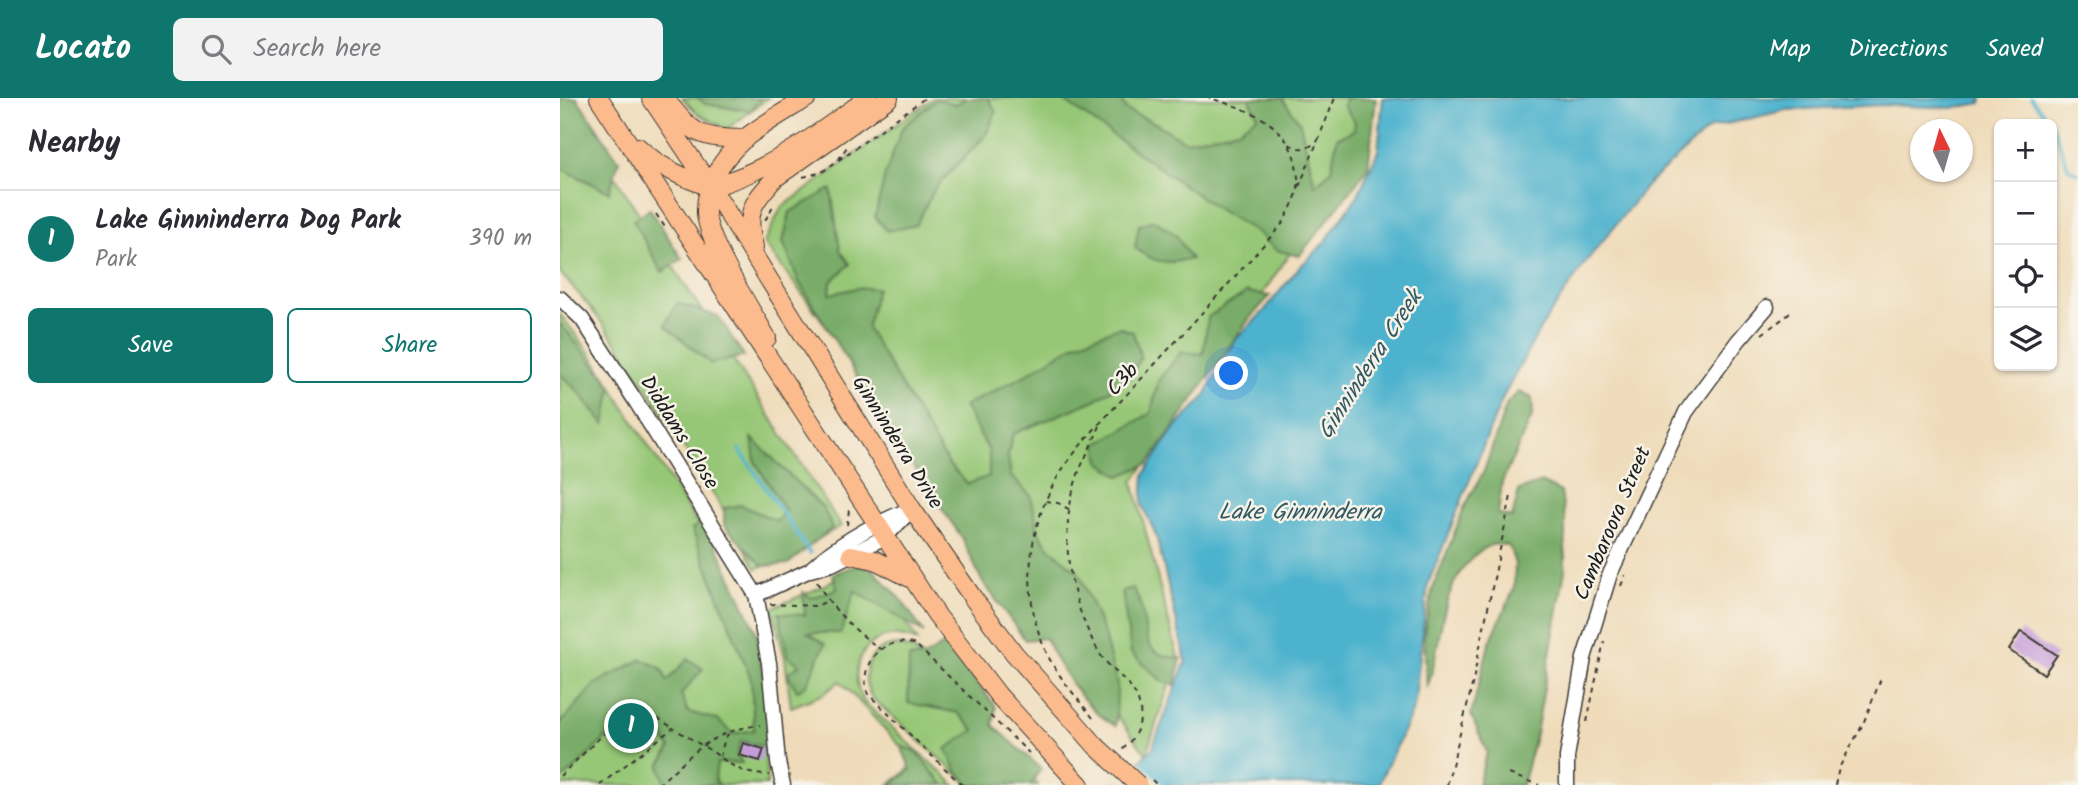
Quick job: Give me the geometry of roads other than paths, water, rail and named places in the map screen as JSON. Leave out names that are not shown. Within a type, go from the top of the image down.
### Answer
[{"type":"main road","points":[[599,98],[913,580],[998,695],[1074,779]]},
{"type":"main road","name":"Ginninderra Drive","points":[[651,98],[912,509],[1014,653],[1096,746],[1138,785]]},
{"type":"main road","points":[[664,98],[690,129],[705,136],[745,139]]},
{"type":"main road","points":[[807,98],[745,139],[717,169],[710,187],[706,215],[716,246],[814,428]]},
{"type":"main road","points":[[618,129],[652,160],[685,178],[710,187],[758,171],[804,143],[868,98]]},
{"type":"main road","points":[[757,262],[749,217],[754,202],[775,178],[889,98]]},
{"type":"main road","points":[[851,555],[875,560],[913,580]]},
{"type":"street","name":"Diddams Close","points":[[560,298],[582,319],[756,595],[769,663],[781,780]]},
{"type":"street","name":"Cambaroora Street","points":[[1567,785],[1567,757],[1584,658],[1610,574],[1686,411],[1767,307]]},
{"type":"street","points":[[756,595],[851,555],[912,509]]},
{"type":"street","points":[[810,570],[827,554],[881,531]]},
{"type":"water","name":"Lake Ginninderra","points":[[1383,98],[1983,98],[1981,103],[1952,108],[1883,105],[1786,110],[1710,128],[1648,184],[1586,262],[1541,327],[1503,397],[1428,584],[1414,708],[1378,785],[1115,785],[1152,749],[1186,661],[1156,535],[1142,504],[1144,475],[1174,429],[1203,399],[1236,339],[1325,242],[1358,195],[1378,151]]},
{"type":"waterway","points":[[2031,98],[2048,119]]},
{"type":"waterway","points":[[2057,138],[2068,168],[2078,173]]},
{"type":"waterway","points":[[739,449],[810,553]]},
{"type":"place","name":"Lake Ginninderra Dog Park","points":[[631,726]]},
{"type":"water label","name":"Ginninderra Creek","points":[[1369,364]]}]
